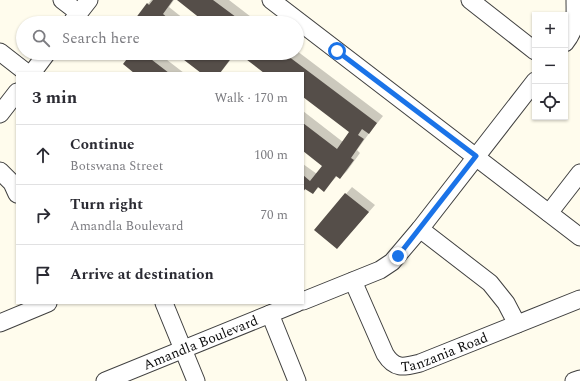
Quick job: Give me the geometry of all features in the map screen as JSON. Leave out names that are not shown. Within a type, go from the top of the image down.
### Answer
[{"type":"street","points":[[62,0],[79,12]]},
{"type":"street","points":[[271,0],[292,16]]},
{"type":"street","points":[[470,0],[532,49]]},
{"type":"street","points":[[568,40],[572,35],[575,25],[575,0]]},
{"type":"street","points":[[304,25],[580,237]]},
{"type":"street","points":[[0,52],[26,72]]},
{"type":"street","points":[[33,72],[42,60]]},
{"type":"street","points":[[304,301],[380,270],[398,256],[533,84]]},
{"type":"street","points":[[0,114],[16,93]]},
{"type":"street","points":[[0,171],[12,183],[16,192]]},
{"type":"street","points":[[549,213],[580,173]]},
{"type":"street","points":[[420,229],[490,283],[506,303],[517,324]]},
{"type":"street","name":"Tanzania Road","points":[[353,281],[385,354],[389,360],[397,366],[408,366],[420,363],[580,299]]},
{"type":"street","points":[[0,323],[46,304]]},
{"type":"street","points":[[164,304],[196,381]]},
{"type":"street","name":"Amandla Boulevard","points":[[105,381],[295,304]]},
{"type":"street","points":[[270,314],[297,381]]},
{"type":"street","points":[[574,381],[580,379]]},
{"type":"building","points":[[153,0],[173,0],[163,14],[165,16],[137,16],[147,3],[149,5]]},
{"type":"building","points":[[177,0],[213,0],[235,16],[197,16]]},
{"type":"building","points":[[126,60],[152,60],[168,72],[133,72],[123,64]]},
{"type":"building","points":[[184,60],[230,60],[221,72],[200,72]]},
{"type":"building","points":[[247,60],[293,60],[377,123],[369,134],[362,129],[358,135],[364,139],[351,158],[354,160],[340,179],[336,176],[324,192],[318,187],[313,194],[305,189],[304,190],[304,176],[310,181],[322,166],[304,152],[304,124],[337,149],[349,132],[304,98],[304,72],[263,72]]},
{"type":"building","points":[[345,193],[369,212],[337,249],[314,230]]},
{"type":"route","points":[[337,51],[476,156],[398,256]]}]
